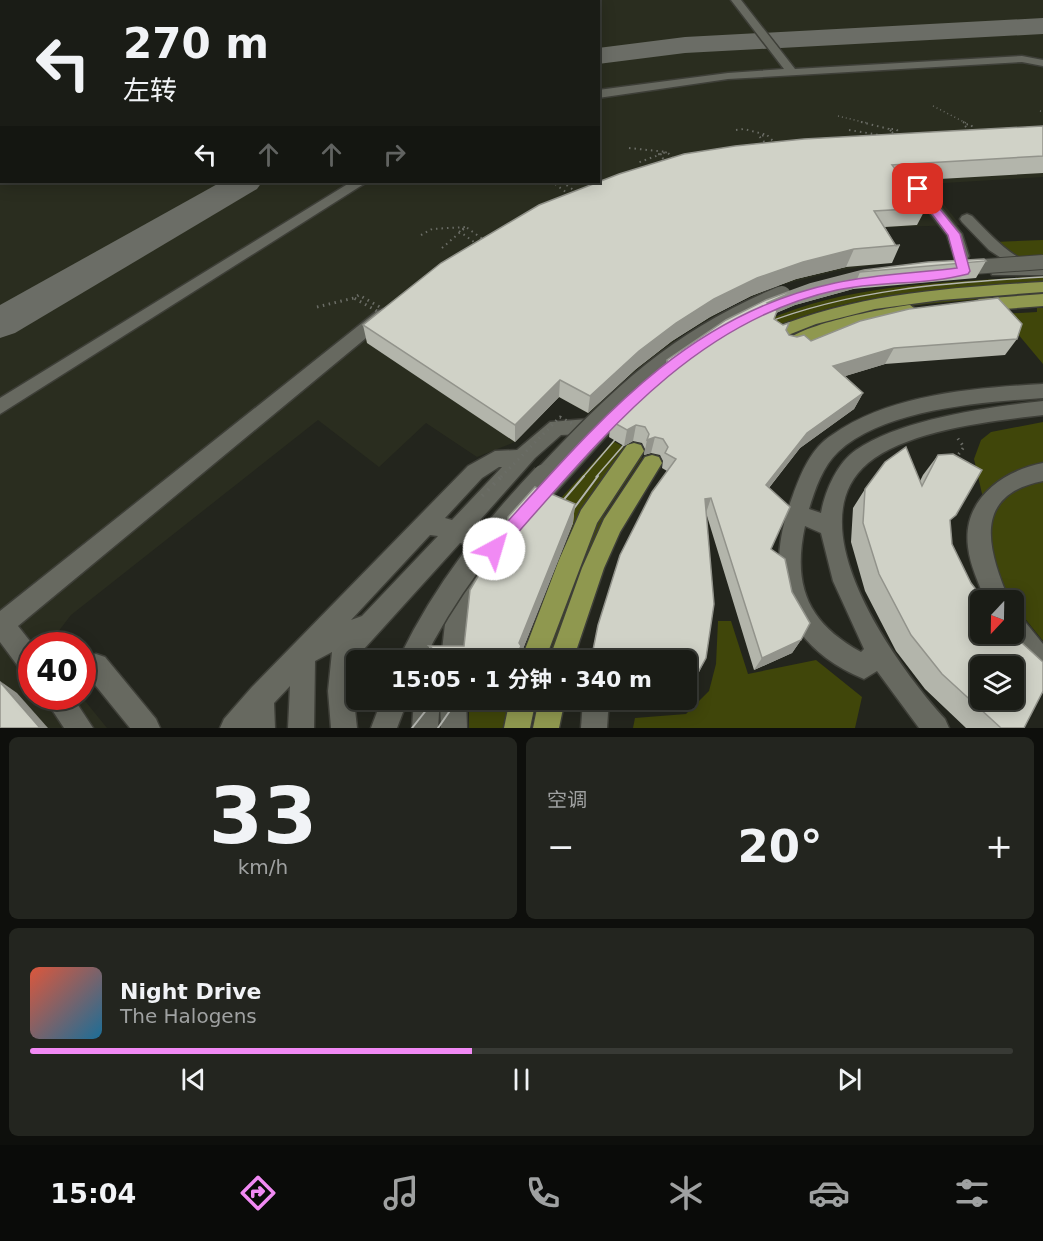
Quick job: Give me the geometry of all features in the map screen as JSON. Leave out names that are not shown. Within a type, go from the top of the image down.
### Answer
[{"type":"main road","points":[[778,333],[804,321],[874,303],[1043,287]]},
{"type":"main road","points":[[791,345],[816,333],[844,324],[904,311],[1043,300]]},
{"type":"main road","points":[[537,650],[570,560],[589,517],[643,457],[594,568],[565,650]]},
{"type":"main road","points":[[517,728],[521,710]]},
{"type":"main road","points":[[546,728],[550,710]]},
{"type":"street","points":[[736,0],[792,72]]},
{"type":"street","points":[[600,94],[690,79],[1022,59],[1043,63]]},
{"type":"street","points":[[0,407],[358,183]]},
{"type":"street","points":[[918,189],[954,234],[961,264]]},
{"type":"street","points":[[954,234],[971,230]]},
{"type":"street","points":[[971,230],[1007,258]]},
{"type":"street","points":[[971,230],[1007,258],[1043,270]]},
{"type":"street","points":[[961,264],[971,230]]},
{"type":"street","points":[[1043,262],[938,272],[961,264],[1043,270]]},
{"type":"street","points":[[416,650],[443,596],[467,561],[495,527],[616,400],[690,338],[749,307],[796,294],[695,346],[612,419],[501,538],[459,605],[442,650]]},
{"type":"street","points":[[18,646],[1,625],[397,309]]},
{"type":"street","points":[[879,651],[864,667],[826,646],[804,620],[789,564],[799,514],[813,471],[830,447],[861,427],[923,408],[1043,391]]},
{"type":"street","points":[[927,725],[879,651],[842,574],[830,527],[833,508],[843,481],[861,457],[886,444],[948,425],[1043,408]]},
{"type":"street","points":[[233,728],[303,654],[342,635],[366,627],[529,453],[561,426],[612,419]]},
{"type":"street","points":[[344,728],[340,710],[342,635],[424,525],[488,461],[516,459],[529,453]]},
{"type":"street","points":[[993,590],[982,564],[978,539],[982,513],[997,492],[1005,486],[1032,473],[1043,472]]},
{"type":"street","points":[[799,514],[830,527]]},
{"type":"street","points":[[424,525],[435,524],[458,530],[477,539],[492,541],[501,538]]},
{"type":"street","points":[[454,650],[459,605]]},
{"type":"street","points":[[1024,639],[1043,664]]},
{"type":"street","points":[[302,728],[303,654]]},
{"type":"street","points":[[96,666],[147,728]]},
{"type":"street","points":[[261,696],[262,728]]},
{"type":"street","points":[[66,710],[80,728]]},
{"type":"street","points":[[384,728],[391,710]]},
{"type":"street","points":[[425,728],[426,710]]},
{"type":"street","points":[[453,710],[454,728]]},
{"type":"street","points":[[594,728],[595,710]]},
{"type":"path","points":[[933,106],[970,124],[984,138]]},
{"type":"path","points":[[838,116],[896,129],[902,136]]},
{"type":"path","points":[[967,124],[964,125],[977,139]]},
{"type":"path","points":[[736,130],[744,129],[767,135],[782,150]]},
{"type":"path","points":[[849,130],[897,138],[889,129]]},
{"type":"path","points":[[767,135],[759,136],[773,151]]},
{"type":"path","points":[[629,148],[667,152],[679,165]]},
{"type":"path","points":[[637,163],[667,152]]},
{"type":"path","points":[[659,154],[670,166]]},
{"type":"path","points":[[526,184],[541,183]]},
{"type":"path","points":[[558,183],[555,184],[573,198]]},
{"type":"path","points":[[562,183],[580,195]]},
{"type":"path","points":[[442,248],[466,227]]},
{"type":"path","points":[[421,235],[432,230],[466,227],[485,241]]},
{"type":"path","points":[[459,231],[478,245]]},
{"type":"path","points":[[317,307],[359,295],[397,309]]},
{"type":"path","points":[[354,298],[388,318]]},
{"type":"path","points":[[482,496],[560,417],[561,426]]},
{"type":"path","points":[[948,425],[964,447],[957,453],[954,462]]},
{"type":"shaded area","points":[[600,0],[1043,0],[1043,177],[928,184],[960,225],[867,228],[888,263],[837,271],[781,285],[734,304],[682,335],[627,378],[589,414],[559,397],[515,442],[477,457],[426,423],[379,467],[318,420],[71,615],[58,632],[18,632],[18,710],[92,710],[107,728],[0,728],[0,183],[600,183]]},
{"type":"shaded area","points":[[1043,240],[1043,257],[1015,257],[994,242]]},
{"type":"shaded area","points":[[1043,276],[1043,284],[905,294],[872,299],[805,315],[773,328],[765,321],[832,298],[867,291],[937,283]]},
{"type":"shaded area","points":[[1043,292],[1043,295],[945,302],[880,311],[816,327],[786,340],[782,337],[825,319],[905,302]]},
{"type":"shaded area","points":[[1037,308],[1043,308],[1043,364],[1001,314],[1037,312]]},
{"type":"shaded area","points":[[1043,422],[1043,641],[1024,617],[1024,590],[1002,590],[987,572],[986,511],[974,459],[981,440],[991,432]]},
{"type":"shaded area","points":[[613,441],[626,448],[584,507],[559,555],[478,650],[474,650],[551,509]]},
{"type":"shaded area","points":[[639,455],[642,458],[605,514],[589,551],[557,650],[551,650],[563,609],[601,511]]},
{"type":"shaded area","points":[[718,621],[731,621],[748,674],[816,660],[862,697],[855,728],[633,728],[635,718],[686,714],[690,710],[697,710],[697,703],[709,691],[716,664]]},
{"type":"shaded area","points":[[469,710],[507,710],[503,728],[469,728]]},
{"type":"building","points":[[1043,126],[1043,156],[892,165],[926,208],[874,211],[896,245],[854,249],[803,262],[757,278],[714,299],[676,323],[639,351],[590,396],[560,380],[515,425],[363,325],[441,263],[539,205],[619,174],[684,154],[804,139]]},
{"type":"building","points":[[984,259],[986,261],[860,272],[801,288],[767,303],[777,311],[774,319],[783,325],[789,323],[786,330],[789,335],[797,337],[804,335],[811,341],[860,321],[909,309],[998,298],[1022,324],[1017,339],[894,348],[833,366],[863,393],[807,433],[766,485],[790,507],[771,549],[785,559],[792,592],[810,623],[801,640],[762,658],[711,498],[705,499],[714,604],[706,658],[697,674],[697,650],[593,650],[598,625],[620,555],[652,492],[676,459],[665,453],[668,447],[663,439],[655,437],[647,440],[649,434],[645,427],[636,425],[627,430],[611,421],[665,371],[669,365],[667,360],[726,320],[766,300],[810,284],[864,270],[928,262]]},
{"type":"building","points":[[906,447],[922,486],[938,455],[953,454],[982,470],[956,515],[950,520],[952,544],[976,590],[970,590],[970,644],[1023,644],[1043,662],[1043,691],[1024,728],[1001,728],[981,710],[1024,710],[1024,656],[970,656],[970,700],[942,674],[911,635],[879,574],[863,523],[865,489],[885,462]]},
{"type":"building","points":[[535,487],[575,504],[519,643],[521,646],[519,650],[434,650],[429,646],[464,646],[470,590],[497,544],[496,533],[507,529],[508,517]]},
{"type":"building","points":[[0,682],[18,703],[18,710],[24,710],[40,728],[0,728]]},
{"type":"taxiway","points":[[600,56],[685,45],[1043,26]]},
{"type":"taxiway","points":[[0,323],[243,183]]},
{"type":"tram line","points":[[758,326],[793,314],[863,296],[934,285],[1043,277]]},
{"type":"tram line","points":[[583,477],[626,427]]},
{"type":"tram line","points":[[596,477],[635,432]]},
{"type":"tram line","points":[[554,511],[584,476]]},
{"type":"tram line","points":[[566,519],[598,476]]},
{"type":"tram line","points":[[412,728],[426,710]]},
{"type":"tram line","points":[[438,728],[450,710]]},
{"type":"route","points":[[494,549],[507,531],[604,426],[664,371],[695,346],[716,333],[760,311],[835,286],[964,271],[954,234],[918,189]]}]
